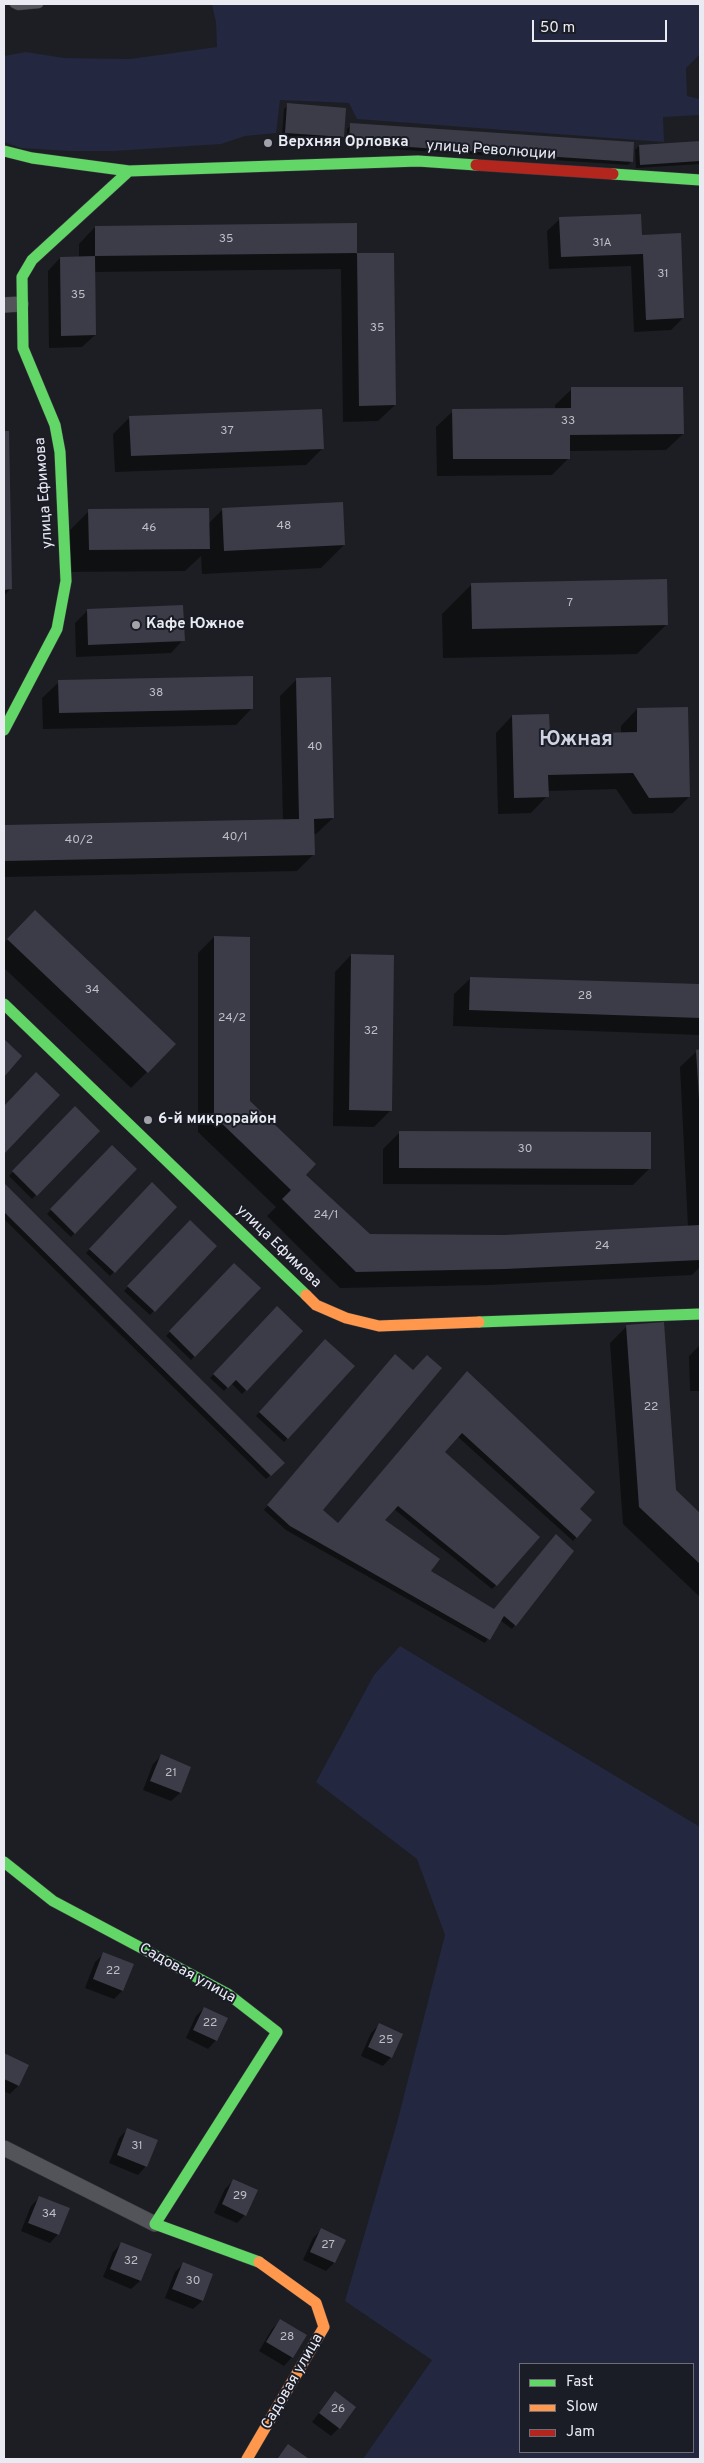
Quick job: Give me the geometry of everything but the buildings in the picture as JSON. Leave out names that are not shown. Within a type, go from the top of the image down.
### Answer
[{"type":"street","name":"улица Революции","points":[[4,151],[32,158],[129,171],[418,161],[700,180]]},
{"type":"street","name":"улица Ефимова","points":[[4,730],[56,629],[66,581],[60,452],[55,425],[23,348],[22,277],[32,260],[129,171]]},
{"type":"street","points":[[4,305],[22,304]]},
{"type":"street","name":"улица Ефимова","points":[[4,1004],[316,1305],[346,1318],[379,1326],[700,1314]]},
{"type":"street","name":"Садовая улица","points":[[4,1862],[52,1901],[228,1994],[277,2032],[155,2224]]},
{"type":"street","name":"Садовая улица","points":[[4,2148],[155,2224],[264,2263],[316,2303],[324,2327],[247,2459]]},
{"type":"lane","points":[[14,4],[18,6],[39,4]]},
{"type":"shaded area","points":[[172,4],[700,4],[700,54],[686,68],[687,96],[700,99],[700,115],[663,117],[664,142],[357,119],[349,103],[280,100],[276,133],[245,136],[221,144],[114,151],[69,151],[21,148],[4,142],[4,56],[26,52],[64,58],[130,59],[217,47],[216,22],[212,5]]},
{"type":"shaded area","points":[[400,1646],[700,1827],[700,2459],[363,2459],[432,2360],[345,2301],[397,2123],[445,1935],[417,1859],[316,1782],[374,1675]]},
{"type":"traffic: fast","points":[[4,151],[32,158],[129,171],[418,161],[476,165]]},
{"type":"traffic: fast","points":[[4,730],[57,629],[66,581],[60,452],[55,425],[23,348],[22,277],[32,260],[129,171]]},
{"type":"traffic: fast","points":[[613,174],[700,180]]},
{"type":"traffic: fast","points":[[4,1004],[306,1295]]},
{"type":"traffic: fast","points":[[479,1322],[700,1314]]},
{"type":"traffic: fast","points":[[4,1862],[53,1901],[228,1994],[277,2032],[155,2224],[259,2262]]},
{"type":"traffic: slow","points":[[306,1295],[316,1305],[346,1318],[379,1326],[479,1322]]},
{"type":"traffic: slow","points":[[247,2459],[324,2327],[316,2303],[259,2262]]},
{"type":"traffic: jam","points":[[476,165],[613,174]]},
{"type":"place","name":"Верхняя Орловка","points":[[268,143]]},
{"type":"place","name":"Кафе Южное","points":[[136,625]]},
{"type":"place","name":"6-й микрорайон","points":[[148,1120]]},
{"type":"district","name":"Южная","points":[[576,741]]}]
